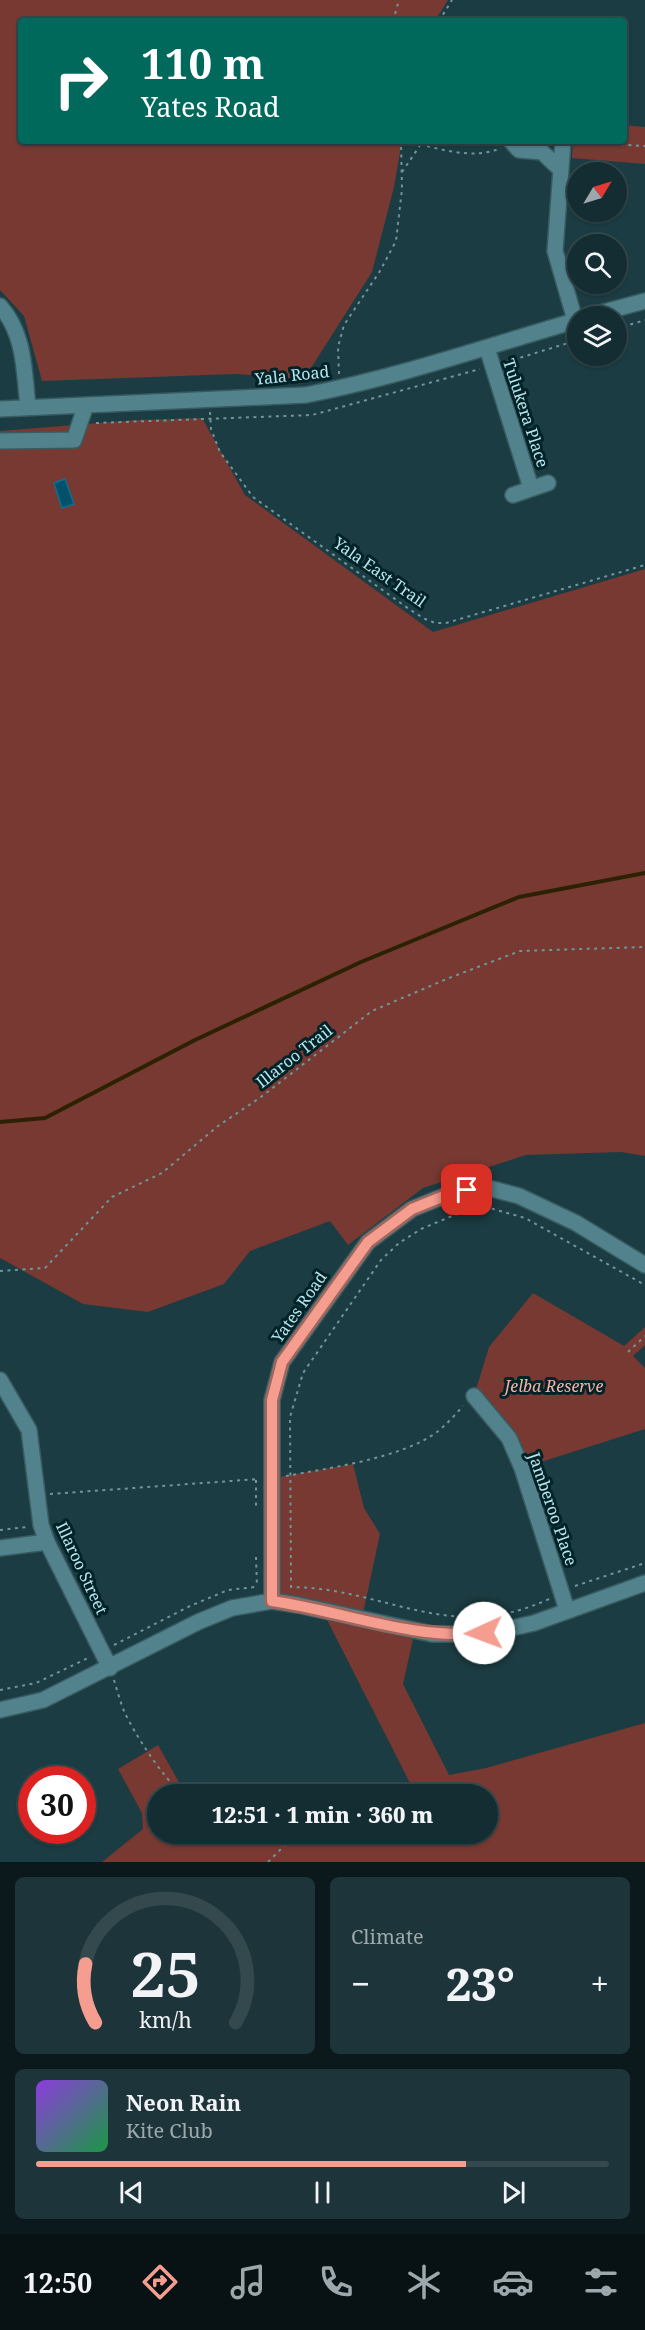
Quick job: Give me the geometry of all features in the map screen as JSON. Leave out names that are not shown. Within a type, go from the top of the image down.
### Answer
[{"type":"street","points":[[514,144],[519,150],[542,152],[560,169]]},
{"type":"street","points":[[563,144],[555,251],[576,306]]},
{"type":"street","name":"Yala Road","points":[[627,306],[645,301]]},
{"type":"street","points":[[0,306],[11,318],[20,340],[28,407]]},
{"type":"street","name":"Yala Road","points":[[0,409],[306,395],[487,348],[567,323]]},
{"type":"street","name":"Tulukera Place","points":[[487,348],[531,488]]},
{"type":"street","points":[[0,441],[74,440],[86,405]]},
{"type":"street","points":[[513,495],[549,483]]},
{"type":"street","name":"Yates Road","points":[[272,1601],[272,1400],[282,1362],[368,1242],[412,1209],[449,1194],[485,1187],[519,1196],[576,1223],[645,1265]]},
{"type":"street","name":"Illaroo Street","points":[[0,1380],[29,1430],[41,1524],[47,1542],[110,1668]]},
{"type":"street","name":"Jamberoo Place","points":[[474,1396],[509,1438],[522,1468],[567,1610]]},
{"type":"street","points":[[0,1548],[47,1542]]},
{"type":"street","points":[[0,1710],[44,1700],[198,1622],[232,1608],[272,1601],[432,1634],[469,1634],[499,1631],[534,1623],[645,1583]]},
{"type":"path","points":[[394,18],[399,0]]},
{"type":"path","points":[[441,18],[452,0]]},
{"type":"path","points":[[339,388],[338,347],[344,325],[380,271],[396,241],[402,172],[401,144]]},
{"type":"path","points":[[402,172],[420,144]]},
{"type":"path","points":[[428,144],[456,152],[483,153],[506,144]]},
{"type":"path","points":[[612,144],[645,146]]},
{"type":"path","points":[[627,325],[645,320]]},
{"type":"path","name":"Yala East Trail","points":[[209,400],[212,429],[220,452],[253,497],[425,619],[435,623],[446,623],[645,565]]},
{"type":"path","name":"Illaroo Trail","points":[[0,1271],[45,1268],[112,1197],[162,1173],[218,1126],[261,1097],[372,1011],[520,951],[645,947]]},
{"type":"path","points":[[645,1285],[525,1218],[486,1207],[457,1214],[421,1229],[399,1243],[381,1260],[303,1373],[290,1418],[291,1587],[327,1591],[439,1616],[463,1618],[495,1616],[547,1600],[561,1591],[645,1563]]},
{"type":"path","points":[[628,1352],[645,1336]]},
{"type":"path","points":[[38,1495],[148,1485],[273,1479],[353,1464],[414,1446],[436,1432],[474,1396]]},
{"type":"path","points":[[0,1530],[41,1524]]},
{"type":"path","points":[[0,1690],[36,1683],[190,1606],[228,1590],[255,1587]]},
{"type":"path","points":[[110,1668],[125,1712],[149,1752],[172,1784]]},
{"type":"path","points":[[268,1862],[286,1844]]},
{"type":"green space","points":[[0,0],[448,0],[437,18],[18,18],[18,144],[401,144],[394,187],[372,272],[304,379],[236,374],[42,381],[24,316],[0,290]]},
{"type":"green space","points":[[627,125],[645,127],[645,164],[572,158],[573,144],[627,144]]},
{"type":"green space","points":[[202,418],[245,495],[433,632],[645,569],[645,1156],[621,1152],[526,1155],[423,1188],[348,1245],[330,1221],[250,1251],[224,1284],[148,1312],[83,1304],[0,1258],[0,431],[137,420]]},
{"type":"green space","name":"Jelba Reserve","points":[[533,1293],[624,1346],[645,1327],[645,1345],[633,1356],[645,1368],[645,1429],[522,1468],[474,1396],[489,1347]]},
{"type":"green space","points":[[353,1464],[364,1508],[380,1534],[362,1618],[415,1630],[403,1684],[449,1775],[486,1768],[645,1723],[645,1862],[102,1862],[143,1829],[142,1813],[118,1769],[158,1745],[180,1784],[147,1784],[147,1844],[498,1844],[498,1784],[405,1784],[410,1783],[322,1610],[272,1601],[273,1478]]},
{"type":"building","points":[[65,479],[74,504],[62,508],[54,483]]},
{"type":"waterway","points":[[0,1122],[45,1118],[195,1040],[361,962],[519,897],[645,873]]},
{"type":"route","points":[[467,1190],[449,1194],[412,1209],[368,1242],[282,1362],[272,1400],[272,1601],[432,1634],[484,1633]]}]
